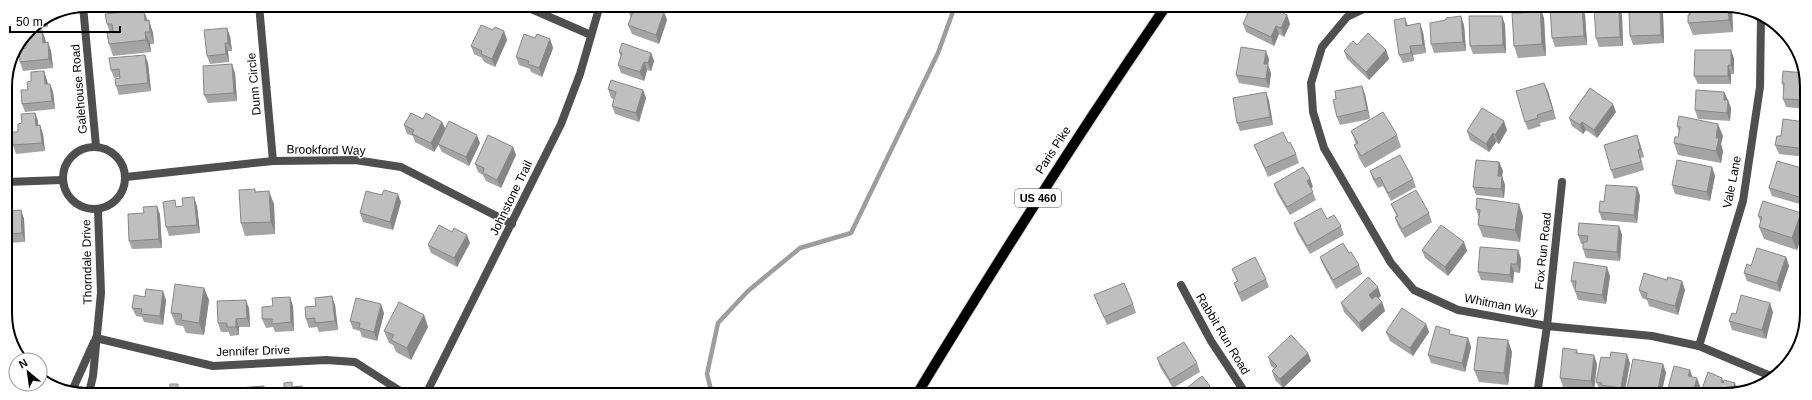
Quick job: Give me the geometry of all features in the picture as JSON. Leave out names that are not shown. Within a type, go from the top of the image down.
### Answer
[{"type":"main road","name":"Paris Pike","points":[[921,388],[1000,257],[1088,121],[1162,12]]},
{"type":"street","name":"Galehouse Road","points":[[84,12],[96,146]]},
{"type":"street","name":"Dunn Circle","points":[[260,12],[273,161]]},
{"type":"street","points":[[538,12],[591,35]]},
{"type":"street","name":"Johnstone Trail","points":[[429,388],[561,124],[580,74],[598,12]]},
{"type":"street","name":"Whitman Way","points":[[1357,12],[1347,17],[1322,47],[1312,83],[1313,112],[1324,148],[1391,263],[1414,290],[1458,310],[1547,326],[1652,336],[1699,346],[1767,375]]},
{"type":"street","name":"Vale Lane","points":[[1699,346],[1743,201],[1760,87],[1761,22]]},
{"type":"street","points":[[96,146],[108,149],[118,156],[124,166],[126,177],[123,192],[112,204],[98,210],[87,209],[78,205],[67,194],[62,180],[66,162],[79,150],[96,146]]},
{"type":"street","name":"Brookford Way","points":[[126,177],[273,161],[355,160],[401,168],[512,224]]},
{"type":"street","points":[[12,182],[62,180]]},
{"type":"street","name":"Fox Run Road","points":[[1538,388],[1547,326],[1562,182]]},
{"type":"street","name":"Thorndale Drive","points":[[91,388],[101,293],[98,210]]},
{"type":"street","name":"Rabbit Run Road","points":[[1181,285],[1211,341],[1242,388]]},
{"type":"street","name":"Thorndale Drive","points":[[74,387],[96,338]]},
{"type":"street","name":"Jennifer Drive","points":[[96,338],[213,366],[326,360],[355,362],[396,388]]},
{"type":"building","points":[[144,12],[145,21],[149,20],[150,32],[145,32],[146,40],[109,44],[107,33],[113,32],[112,24],[107,24],[105,14]]},
{"type":"building","points":[[633,12],[664,12],[656,35],[628,25]]},
{"type":"building","points":[[1248,12],[1281,12],[1287,15],[1281,28],[1276,26],[1271,37],[1243,24]]},
{"type":"building","points":[[1540,12],[1542,44],[1514,46],[1512,13]]},
{"type":"building","points":[[1550,12],[1582,12],[1584,36],[1552,38]]},
{"type":"building","points":[[1594,12],[1619,12],[1620,37],[1596,38]]},
{"type":"building","points":[[1629,12],[1660,12],[1661,35],[1630,36]]},
{"type":"building","points":[[1690,12],[1728,12],[1729,20],[1688,23],[1688,15],[1690,15]]},
{"type":"building","points":[[1461,16],[1463,42],[1431,44],[1430,23],[1446,20],[1446,18]]},
{"type":"building","points":[[1469,16],[1502,16],[1503,45],[1470,46]]},
{"type":"building","points":[[1405,18],[1406,26],[1420,23],[1423,45],[1410,46],[1411,53],[1399,55],[1394,20]]},
{"type":"building","points":[[481,25],[493,30],[495,27],[504,31],[492,59],[481,54],[482,51],[471,46]]},
{"type":"building","points":[[227,28],[228,43],[225,43],[226,54],[207,56],[204,30]]},
{"type":"building","points":[[39,30],[42,30],[43,43],[48,42],[49,59],[20,62],[19,55],[22,50],[26,48],[26,45],[28,41]]},
{"type":"building","points":[[1368,33],[1386,50],[1366,72],[1344,51],[1353,41],[1357,45]]},
{"type":"building","points":[[524,34],[535,38],[537,34],[550,39],[539,68],[528,64],[529,61],[516,57]]},
{"type":"building","points":[[622,43],[651,53],[648,63],[644,62],[640,72],[618,65],[622,53],[619,52]]},
{"type":"building","points":[[1241,47],[1266,51],[1264,64],[1268,64],[1266,79],[1236,75]]},
{"type":"building","points":[[1695,50],[1731,50],[1731,65],[1728,65],[1728,76],[1694,76]]},
{"type":"building","points":[[145,55],[148,83],[116,86],[115,79],[120,78],[119,69],[111,70],[109,58]]},
{"type":"building","points":[[232,64],[234,93],[204,95],[203,66]]},
{"type":"building","points":[[44,71],[45,84],[50,84],[52,101],[22,104],[21,90],[28,90],[27,82],[31,81],[31,72]]},
{"type":"building","points":[[1783,71],[1799,72],[1800,100],[1783,99],[1784,83],[1782,83]]},
{"type":"building","points":[[611,80],[643,90],[636,113],[612,106],[616,92],[608,89]]},
{"type":"building","points":[[1544,83],[1553,110],[1537,115],[1538,118],[1525,122],[1516,91]]},
{"type":"building","points":[[1362,86],[1367,110],[1337,117],[1333,100],[1336,99],[1335,91]]},
{"type":"building","points":[[1590,88],[1613,104],[1594,130],[1582,122],[1580,125],[1569,118]]},
{"type":"building","points":[[1696,90],[1724,92],[1724,100],[1728,100],[1727,113],[1695,110]]},
{"type":"building","points":[[1266,92],[1270,117],[1237,123],[1233,98]]},
{"type":"building","points":[[1482,108],[1504,121],[1495,135],[1493,133],[1486,144],[1467,131]]},
{"type":"building","points":[[1383,112],[1397,135],[1361,156],[1354,145],[1358,143],[1351,131]]},
{"type":"building","points":[[35,113],[36,126],[40,125],[42,143],[13,145],[12,132],[18,132],[18,124],[22,123],[21,114]]},
{"type":"building","points":[[411,113],[423,119],[426,113],[442,122],[431,143],[412,134],[414,130],[404,125]]},
{"type":"building","points":[[1679,116],[1718,124],[1716,138],[1719,138],[1716,151],[1674,143],[1675,137],[1678,137],[1680,127],[1677,126]]},
{"type":"building","points":[[1783,119],[1800,121],[1800,148],[1775,145],[1777,136],[1781,136]]},
{"type":"building","points":[[449,121],[477,135],[466,157],[438,144]]},
{"type":"building","points":[[1283,132],[1288,143],[1290,142],[1296,154],[1265,168],[1254,145]]},
{"type":"building","points":[[488,135],[513,147],[497,180],[483,173],[484,168],[475,164]]},
{"type":"building","points":[[1637,135],[1640,149],[1638,150],[1641,162],[1611,170],[1604,145]]},
{"type":"building","points":[[1400,155],[1413,179],[1388,193],[1380,177],[1375,180],[1370,171]]},
{"type":"building","points":[[1476,160],[1499,162],[1498,176],[1502,176],[1501,189],[1473,187]]},
{"type":"building","points":[[1677,160],[1712,167],[1707,192],[1672,185]]},
{"type":"building","points":[[1777,161],[1800,168],[1799,197],[1769,188]]},
{"type":"building","points":[[1303,167],[1310,178],[1307,181],[1313,192],[1287,207],[1274,184]]},
{"type":"building","points":[[1606,185],[1637,187],[1634,215],[1599,212],[1600,201],[1604,202]]},
{"type":"building","points":[[255,189],[255,192],[269,191],[271,222],[241,223],[239,190]]},
{"type":"building","points":[[384,190],[398,194],[390,222],[360,213],[366,191],[382,195]]},
{"type":"building","points":[[1416,190],[1429,213],[1402,229],[1395,217],[1398,216],[1391,204]]},
{"type":"building","points":[[194,197],[197,225],[166,227],[163,202],[175,200],[176,207],[183,206],[182,198]]},
{"type":"building","points":[[1477,198],[1519,204],[1515,230],[1478,225],[1480,210],[1476,209]]},
{"type":"building","points":[[1763,201],[1800,213],[1792,238],[1759,227],[1762,217],[1758,216]]},
{"type":"building","points":[[157,206],[159,239],[129,241],[128,214],[144,213],[143,207]]},
{"type":"building","points":[[1321,208],[1327,219],[1334,215],[1341,226],[1307,246],[1294,223]]},
{"type":"building","points":[[21,210],[22,233],[12,234],[12,211]]},
{"type":"building","points":[[1579,223],[1619,226],[1617,252],[1583,249],[1583,242],[1587,242],[1588,236],[1578,235]]},
{"type":"building","points":[[439,225],[452,232],[454,228],[467,235],[454,258],[428,245]]},
{"type":"building","points":[[1441,225],[1464,242],[1445,267],[1422,250]]},
{"type":"building","points":[[1343,243],[1359,265],[1333,280],[1320,257]]},
{"type":"building","points":[[1480,247],[1518,250],[1517,264],[1511,264],[1510,275],[1478,272]]},
{"type":"building","points":[[1757,248],[1786,257],[1777,283],[1744,273],[1747,264],[1751,266]]},
{"type":"building","points":[[1255,257],[1266,279],[1239,293],[1234,283],[1238,281],[1232,269]]},
{"type":"building","points":[[1574,262],[1607,267],[1602,295],[1575,291],[1576,281],[1571,281]]},
{"type":"building","points":[[1644,273],[1667,280],[1668,277],[1682,281],[1675,306],[1646,298],[1647,293],[1639,290]]},
{"type":"building","points":[[1368,277],[1378,287],[1369,295],[1372,299],[1376,296],[1382,302],[1359,323],[1341,303]]},
{"type":"building","points":[[1124,283],[1133,304],[1104,317],[1094,295]]},
{"type":"building","points":[[175,284],[204,288],[199,323],[181,320],[182,314],[171,313]]},
{"type":"building","points":[[146,289],[163,291],[160,316],[141,314],[142,309],[132,308],[134,295],[145,297]]},
{"type":"building","points":[[1741,295],[1770,303],[1762,330],[1729,321],[1732,313],[1736,314]]},
{"type":"building","points":[[332,296],[335,321],[315,323],[315,318],[306,319],[305,307],[316,306],[315,298]]},
{"type":"building","points":[[290,297],[291,322],[272,324],[272,319],[262,319],[262,307],[273,306],[272,298]]},
{"type":"building","points":[[356,298],[381,304],[374,332],[359,328],[360,323],[350,321]]},
{"type":"building","points":[[246,300],[247,318],[236,319],[236,327],[227,327],[227,323],[218,323],[217,301]]},
{"type":"building","points":[[399,302],[424,315],[407,348],[391,340],[394,335],[384,331]]},
{"type":"building","points":[[1402,308],[1426,324],[1410,348],[1386,332]]},
{"type":"building","points":[[1436,326],[1450,330],[1449,334],[1468,338],[1462,363],[1428,355]]},
{"type":"building","points":[[1291,335],[1308,353],[1280,379],[1272,371],[1277,366],[1268,357]]},
{"type":"building","points":[[1478,337],[1508,340],[1504,373],[1474,370]]},
{"type":"building","points":[[1184,342],[1197,363],[1170,380],[1157,358]]},
{"type":"building","points":[[1563,348],[1577,350],[1576,353],[1594,355],[1591,381],[1560,378]]},
{"type":"building","points":[[1611,352],[1627,354],[1621,388],[1601,385],[1602,383],[1596,382],[1601,357],[1610,358]]},
{"type":"building","points":[[1633,359],[1663,364],[1658,388],[1627,388]]},
{"type":"building","points":[[1674,366],[1690,370],[1688,376],[1697,378],[1694,388],[1668,388]]},
{"type":"building","points":[[1708,372],[1722,378],[1721,382],[1723,383],[1724,380],[1735,383],[1733,387],[1730,388],[1702,388]]},
{"type":"building","points":[[1202,376],[1210,386],[1208,388],[1187,388]]},
{"type":"building","points":[[292,382],[292,387],[302,386],[302,388],[284,388],[284,383]]},
{"type":"building","points":[[170,384],[178,384],[178,388],[170,388]]},
{"type":"building","points":[[264,386],[264,388],[237,388]]},
{"type":"waterway","points":[[710,388],[707,374],[718,323],[748,291],[800,248],[851,233],[938,53],[953,12]]}]
